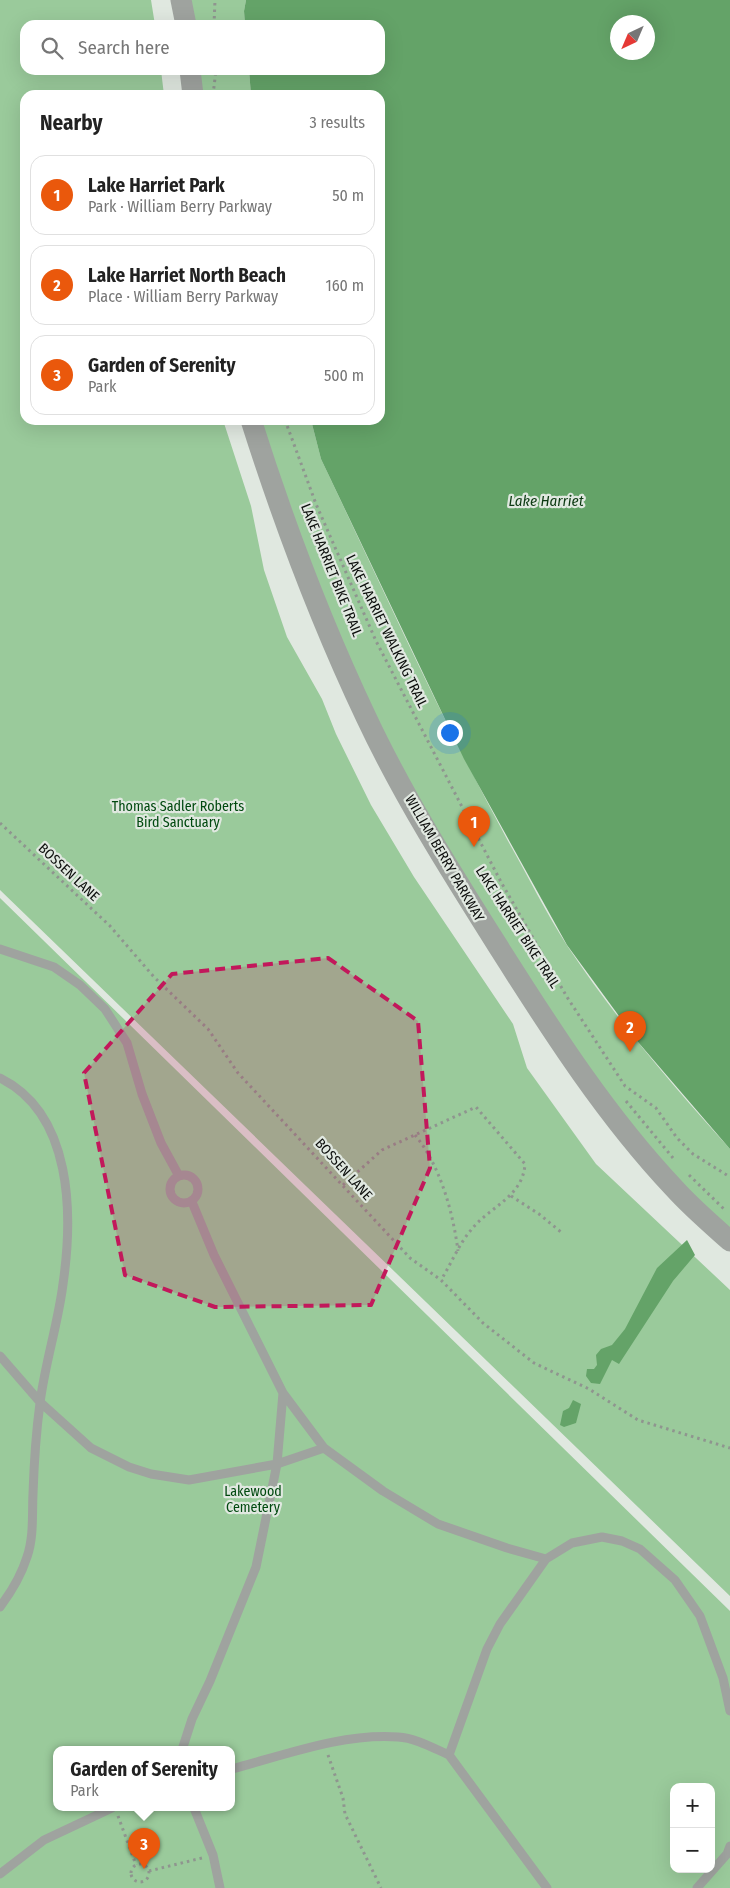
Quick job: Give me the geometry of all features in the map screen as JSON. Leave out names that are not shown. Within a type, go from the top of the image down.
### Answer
[{"type":"street","points":[[181,0],[185,20]]},
{"type":"street","points":[[191,75],[192,90]]},
{"type":"street","name":"WILLIAM BERRY PARKWAY","points":[[253,425],[280,512],[322,619],[367,718],[422,821],[546,1023],[617,1121],[674,1188],[730,1241]]},
{"type":"lane","points":[[0,949],[54,966],[80,984],[105,1009],[127,1043],[142,1094],[161,1143],[179,1176]]},
{"type":"lane","points":[[0,1078],[12,1084],[42,1114],[54,1139],[65,1184],[68,1244],[64,1277],[40,1402],[34,1464],[31,1540],[27,1557],[13,1590],[0,1607]]},
{"type":"lane","points":[[189,1175],[196,1181],[199,1190],[192,1202],[178,1202],[171,1196],[172,1182],[179,1176],[189,1175]]},
{"type":"lane","points":[[192,1202],[214,1255],[283,1393],[324,1448],[383,1491],[438,1524],[506,1548],[546,1559]]},
{"type":"lane","points":[[0,1356],[40,1402],[91,1448],[129,1467],[151,1474],[189,1480],[278,1464],[324,1448]]},
{"type":"lane","points":[[183,1746],[192,1718],[210,1681],[256,1566],[278,1464],[283,1393]]},
{"type":"lane","points":[[449,1756],[487,1649],[500,1624],[546,1559],[572,1542],[602,1536],[622,1541],[640,1549],[675,1580],[700,1616],[723,1678],[730,1711]]},
{"type":"lane","points":[[235,1768],[325,1744],[358,1738],[400,1737],[424,1744],[449,1756],[547,1888]]},
{"type":"lane","points":[[0,1874],[44,1840],[107,1811]]},
{"type":"lane","points":[[195,1811],[212,1855],[220,1888]]},
{"type":"lane","points":[[697,1888],[727,1854],[730,1846]]},
{"type":"path","points":[[214,20],[215,0]]},
{"type":"path","points":[[214,90],[215,75]]},
{"type":"path","name":"LAKE HARRIET WALKING TRAIL","points":[[287,425],[316,504],[376,641],[501,882],[567,997],[625,1086],[656,1108],[677,1138],[693,1154],[730,1177]]},
{"type":"path","name":"BOSSEN LANE","points":[[0,823],[110,926],[154,978],[208,1029],[238,1073],[410,1258],[441,1280],[482,1322],[534,1363],[589,1389],[638,1420],[730,1448]]},
{"type":"path","points":[[626,1100],[676,1161]]},
{"type":"path","points":[[343,1184],[382,1150],[476,1107],[525,1164],[524,1176],[511,1196],[471,1229],[441,1280]]},
{"type":"path","points":[[414,1135],[426,1148],[442,1188],[455,1228],[458,1251]]},
{"type":"path","points":[[682,1168],[730,1215]]},
{"type":"path","points":[[511,1196],[539,1214],[561,1232]]},
{"type":"path","points":[[325,1744],[336,1782],[343,1798],[345,1814],[381,1888]]},
{"type":"path","points":[[114,1811],[136,1865]]},
{"type":"path","points":[[149,1871],[212,1855]]},
{"type":"path","points":[[144,1864],[149,1871],[146,1879],[138,1881],[131,1874],[132,1869],[136,1865],[144,1864]]},
{"type":"highlighted area","points":[[328,958],[418,1021],[430,1168],[371,1305],[215,1307],[125,1275],[84,1073],[172,974]]},
{"type":"green space","name":"Thomas Sadler Roberts Bird Sanctuary","points":[[0,0],[151,0],[154,20],[20,20],[20,75],[162,75],[163,90],[20,90],[20,425],[225,425],[251,506],[264,570],[287,637],[322,699],[336,734],[371,805],[414,877],[513,1024],[527,1068],[596,1164],[730,1290],[730,1596],[0,890]]},
{"type":"green space","points":[[181,0],[246,0],[245,20],[185,20]]},
{"type":"green space","points":[[191,75],[249,75],[251,90],[192,90]]},
{"type":"green space","points":[[253,425],[312,425],[321,459],[412,651],[483,794],[552,921],[586,974],[625,1026],[687,1101],[730,1149],[730,1241],[617,1121],[367,718]]},
{"type":"green space","name":"Lakewood Cemetery","points":[[0,898],[730,1611],[730,1888],[0,1888]]},
{"type":"water","name":"Lake Harriet","points":[[246,0],[730,0],[730,1149],[638,1042],[567,945],[464,759],[321,459],[312,425],[385,425],[385,90],[251,90],[249,75],[385,75],[385,20],[245,20],[244,11]]},
{"type":"water","points":[[687,1240],[695,1255],[673,1281],[619,1364],[612,1360],[600,1384],[591,1383],[586,1376],[587,1369],[594,1369],[597,1365],[596,1355],[601,1349],[612,1345],[625,1329],[657,1268]]},
{"type":"water","points":[[573,1400],[581,1404],[576,1423],[564,1427],[560,1425],[563,1411],[569,1408]]},
{"type":"place","name":"Lake Harriet Park","points":[[474,847]]},
{"type":"place","name":"Lake Harriet North Beach","points":[[630,1052]]},
{"type":"place","name":"Garden of Serenity","points":[[144,1869]]}]
